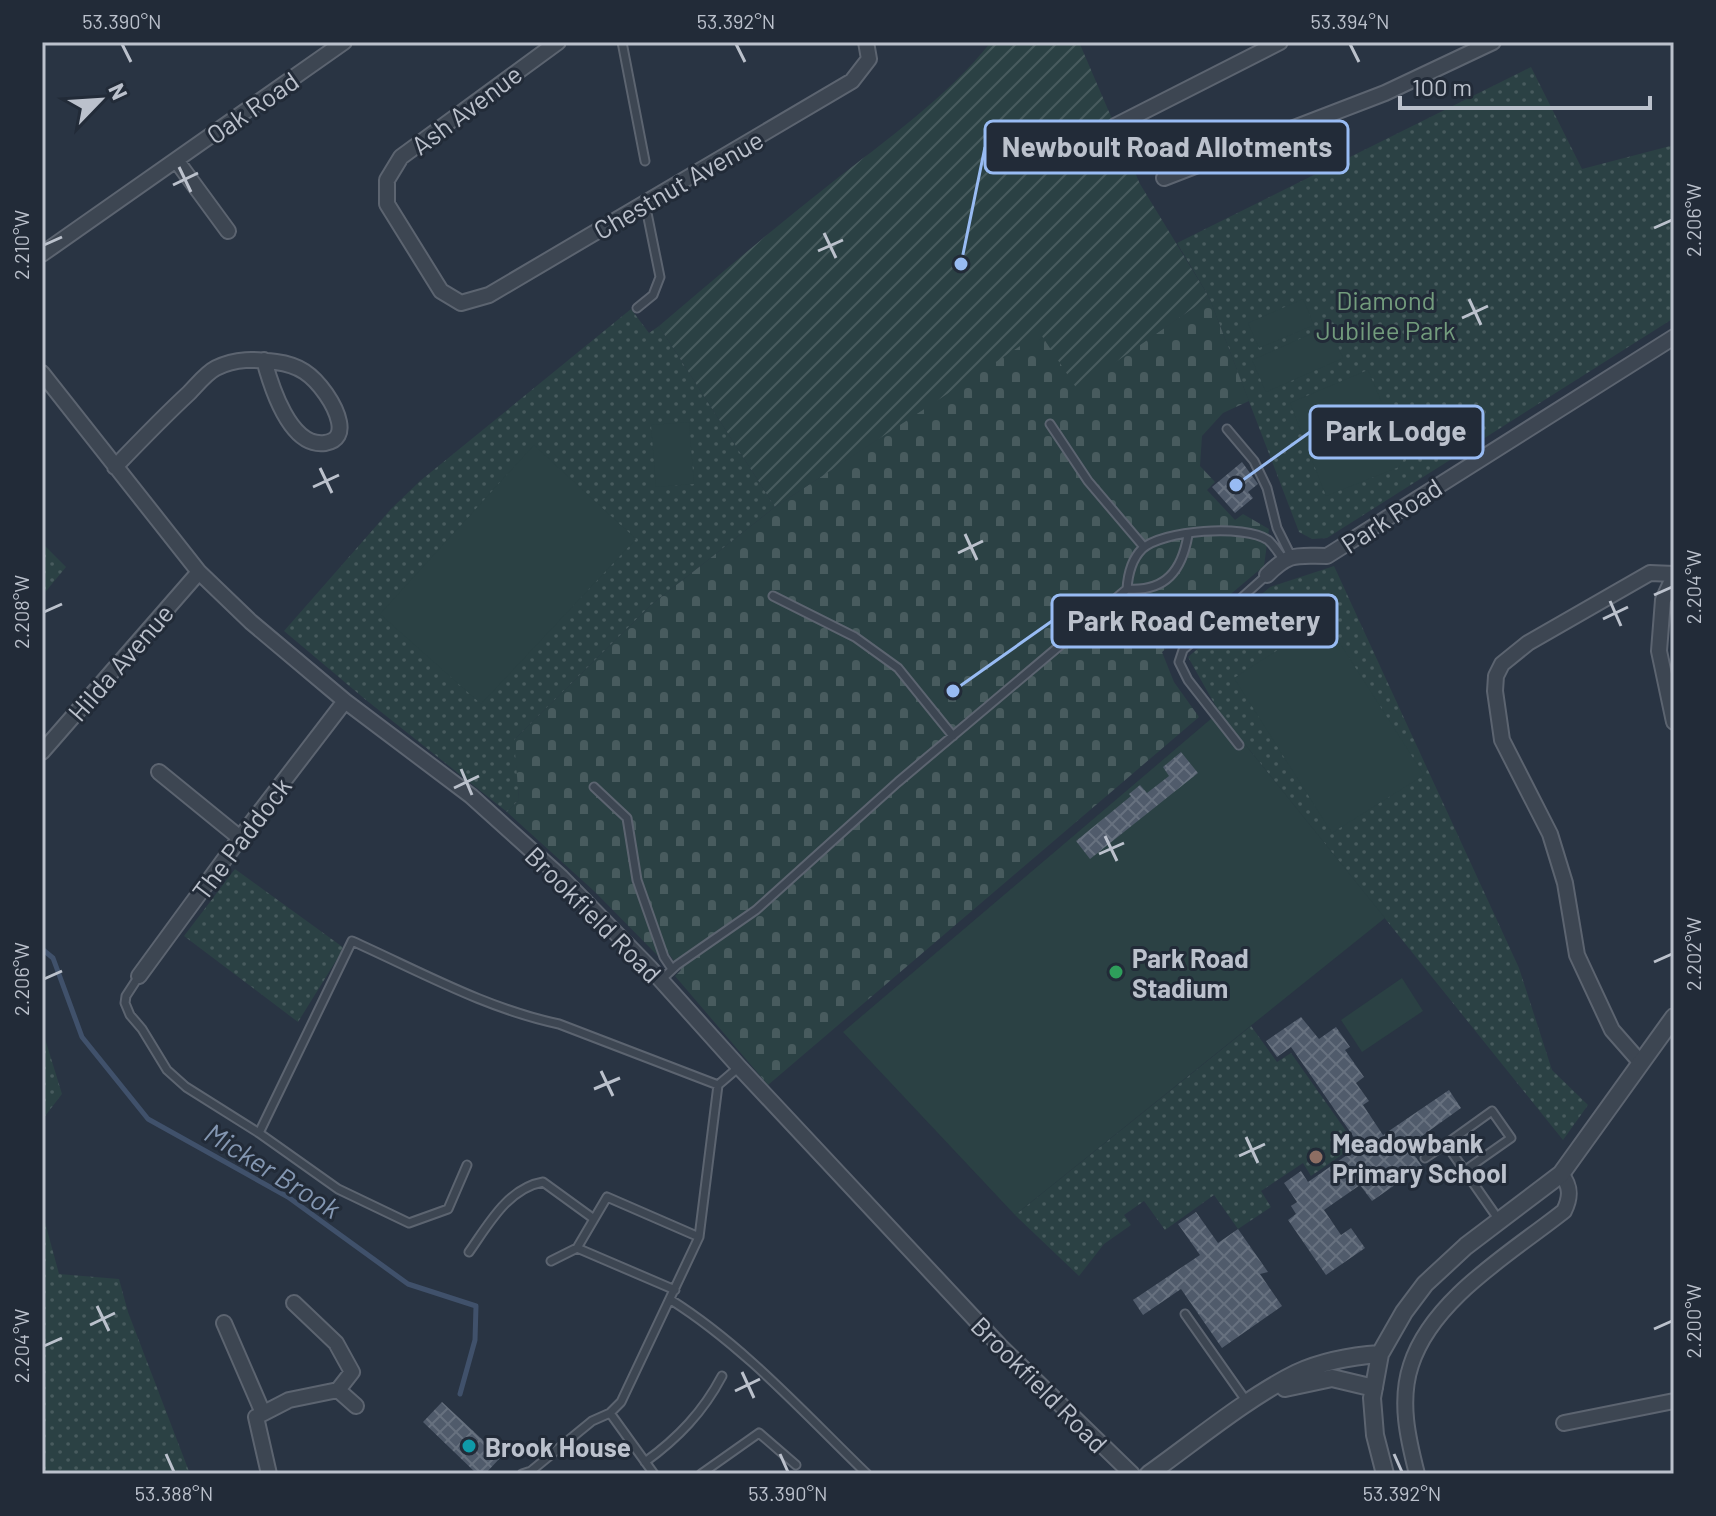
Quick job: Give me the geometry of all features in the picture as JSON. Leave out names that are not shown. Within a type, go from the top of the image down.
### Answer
[{"type":"street","name":"Oak Road","points":[[42,254],[344,42]]},
{"type":"street","name":"Ash Avenue","points":[[461,303],[441,291],[387,204],[387,180],[401,157],[558,42]]},
{"type":"street","name":"Chestnut Avenue","points":[[461,303],[489,295],[852,81],[869,59],[866,42]]},
{"type":"street","points":[[1115,126],[1280,42]]},
{"type":"street","points":[[1164,178],[1385,93],[1493,42]]},
{"type":"street","points":[[176,160],[228,231]]},
{"type":"street","name":"Park Road","points":[[1287,558],[1299,554],[1327,556],[1674,337]]},
{"type":"street","points":[[115,467],[215,369],[247,358],[264,360],[295,365],[318,383],[341,424],[340,434],[332,442],[318,444],[303,436],[291,423],[277,400],[264,360]]},
{"type":"street","name":"Brookfield Road","points":[[42,373],[199,572],[251,622],[345,701],[471,796],[666,974],[739,1067],[1000,1346],[1132,1474]]},
{"type":"street","points":[[1267,575],[1287,558]]},
{"type":"street","name":"Hilda Avenue","points":[[42,752],[199,572]]},
{"type":"street","points":[[1641,1063],[1612,1030],[1577,955],[1565,883],[1550,834],[1502,740],[1496,676],[1502,664],[1528,643],[1650,573],[1674,575],[1663,600],[1659,651],[1674,722]]},
{"type":"street","name":"The Paddock","points":[[139,976],[345,701]]},
{"type":"street","points":[[159,772],[240,838]]},
{"type":"street","points":[[1385,1474],[1375,1435],[1372,1400],[1380,1354],[1404,1312],[1425,1284],[1466,1246],[1561,1174],[1674,1017]]},
{"type":"street","points":[[1417,1474],[1407,1434],[1406,1398],[1410,1366],[1427,1330],[1449,1303],[1564,1211],[1569,1201],[1568,1182],[1561,1174]]},
{"type":"street","points":[[269,1474],[256,1417],[289,1400],[338,1390],[352,1372],[336,1343],[294,1303]]},
{"type":"street","points":[[224,1323],[263,1413]]},
{"type":"street","points":[[1149,1474],[1297,1373],[1334,1360],[1380,1354]]},
{"type":"street","points":[[1252,1401],[1298,1384],[1332,1378],[1374,1388]]},
{"type":"street","points":[[338,1390],[356,1406]]},
{"type":"street","points":[[1564,1423],[1674,1401]]},
{"type":"lane","points":[[622,42],[645,161]]},
{"type":"lane","points":[[637,308],[653,295],[660,277],[645,203]]},
{"type":"lane","points":[[1050,424],[1088,481],[1144,547]]},
{"type":"lane","points":[[1227,429],[1254,461],[1267,488],[1287,558]]},
{"type":"lane","points":[[1127,589],[1130,567],[1144,547],[1155,540],[1206,530],[1226,530],[1268,540],[1287,558]]},
{"type":"lane","points":[[594,787],[627,818],[637,880],[664,957],[666,974],[756,910],[953,736],[1127,589],[1148,589],[1170,577],[1180,566],[1188,535]]},
{"type":"lane","points":[[1239,745],[1188,680],[1179,662],[1183,650],[1267,575]]},
{"type":"lane","points":[[773,596],[855,637],[898,668],[953,736]]},
{"type":"lane","points":[[259,1133],[352,941],[500,1007],[559,1024],[718,1085]]},
{"type":"lane","points":[[139,976],[130,987],[125,1003],[167,1070],[186,1087],[259,1133],[338,1189],[409,1223],[448,1209],[467,1165]]},
{"type":"lane","points":[[527,1473],[621,1402],[699,1237],[718,1085],[739,1067]]},
{"type":"lane","points":[[1425,1158],[1492,1111],[1511,1138],[1464,1171]]},
{"type":"lane","points":[[1446,1144],[1500,1221]]},
{"type":"lane","points":[[469,1252],[498,1211],[526,1185],[543,1182],[594,1219]]},
{"type":"lane","points":[[551,1261],[577,1248],[607,1197],[699,1237]]},
{"type":"lane","points":[[577,1248],[675,1290]]},
{"type":"lane","points":[[671,1300],[756,1366],[867,1474]]},
{"type":"lane","points":[[1185,1314],[1252,1401]]},
{"type":"lane","points":[[645,1462],[696,1418],[722,1376]]},
{"type":"lane","points":[[610,1413],[654,1474]]},
{"type":"lane","points":[[701,1474],[759,1433],[796,1465]]},
{"type":"green space","points":[[991,42],[1079,42],[1140,184],[1209,297],[1077,389],[1040,333],[775,507],[659,326],[915,118],[955,82]]},
{"type":"green space","name":"Diamond Jubilee Park","points":[[1531,67],[1582,169],[1674,145],[1674,318],[1327,538],[1312,539],[1299,532],[1209,297],[1177,243]]},
{"type":"green space","points":[[1209,297],[1249,401],[1223,413],[1202,436],[1200,466],[1215,482],[1207,490],[1235,520],[1243,514],[1269,529],[1264,566],[1162,652],[1174,682],[1199,717],[768,1085],[675,976],[681,970],[668,953],[661,959],[594,891],[507,812],[519,800],[514,740],[651,605],[775,507],[1040,332],[1077,388]]},
{"type":"green space","points":[[1303,299],[1314,325],[1259,348],[1248,323]]},
{"type":"green space","points":[[631,309],[649,333],[659,326],[775,507],[651,605],[515,739],[519,800],[507,812],[284,631],[391,509],[420,481]]},
{"type":"green space","points":[[1329,326],[1343,358],[1266,392],[1252,360]]},
{"type":"green space","points":[[1368,370],[1405,457],[1399,467],[1326,496],[1290,403]]},
{"type":"green space","points":[[689,422],[694,484],[656,487],[651,425]]},
{"type":"green space","points":[[534,445],[636,539],[481,704],[380,614]]},
{"type":"green space","points":[[42,543],[66,567],[42,596]]},
{"type":"green space","points":[[1334,566],[1519,968],[1552,1070],[1588,1105],[1563,1140],[1219,712],[1188,657],[1270,587]]},
{"type":"green space","points":[[1325,620],[1424,775],[1332,833],[1234,678]]},
{"type":"green space","name":"Park Road Stadium","points":[[1219,712],[1385,918],[1015,1215],[843,1032]]},
{"type":"green space","points":[[235,869],[344,948],[298,1022],[184,936]]},
{"type":"green space","points":[[1402,978],[1423,1011],[1362,1052],[1341,1020]]},
{"type":"green space","points":[[1251,1026],[1277,1062],[1291,1053],[1356,1145],[1311,1176],[1303,1163],[1261,1191],[1271,1207],[1238,1229],[1214,1195],[1165,1230],[1144,1201],[1124,1215],[1131,1225],[1104,1244],[1079,1276],[1015,1215]]},
{"type":"green space","points":[[42,1029],[62,1094],[42,1120]]},
{"type":"green space","points":[[42,1211],[59,1274],[119,1279],[128,1312],[190,1474],[42,1474]]},
{"type":"building","points":[[1242,462],[1258,484],[1248,492],[1253,498],[1235,513],[1212,487]]},
{"type":"building","points":[[1181,752],[1198,773],[1090,859],[1076,841],[1140,785],[1147,793],[1169,776],[1163,767]]},
{"type":"building","points":[[1301,1017],[1319,1039],[1336,1027],[1350,1047],[1345,1050],[1364,1077],[1356,1083],[1369,1101],[1363,1105],[1383,1135],[1449,1090],[1461,1108],[1408,1146],[1422,1166],[1372,1201],[1360,1185],[1324,1210],[1341,1235],[1351,1228],[1365,1248],[1326,1275],[1288,1220],[1296,1214],[1291,1206],[1297,1202],[1284,1183],[1301,1171],[1308,1182],[1360,1146],[1291,1047],[1277,1057],[1266,1041]]},
{"type":"building","points":[[1196,1212],[1218,1243],[1238,1229],[1268,1272],[1260,1274],[1282,1306],[1222,1348],[1181,1289],[1143,1315],[1133,1300],[1200,1255],[1178,1224]]},
{"type":"building","name":"Brook House","points":[[442,1402],[501,1457],[485,1474],[477,1474],[423,1422]]},
{"type":"waterway","name":"Micker Brook","points":[[42,949],[53,958],[82,1037],[148,1119],[288,1197],[408,1284],[476,1306],[475,1340],[460,1394]]},
{"type":"place","name":"Newboult Road Allotments","points":[[961,264]]},
{"type":"place","name":"Park Lodge","points":[[1236,485]]},
{"type":"place","name":"Park Road Cemetery","points":[[953,691]]},
{"type":"place","name":"Park Road Stadium","points":[[1116,972]]},
{"type":"place","name":"Meadowbank Primary School","points":[[1316,1157]]},
{"type":"place","name":"Brook House","points":[[469,1446]]}]
